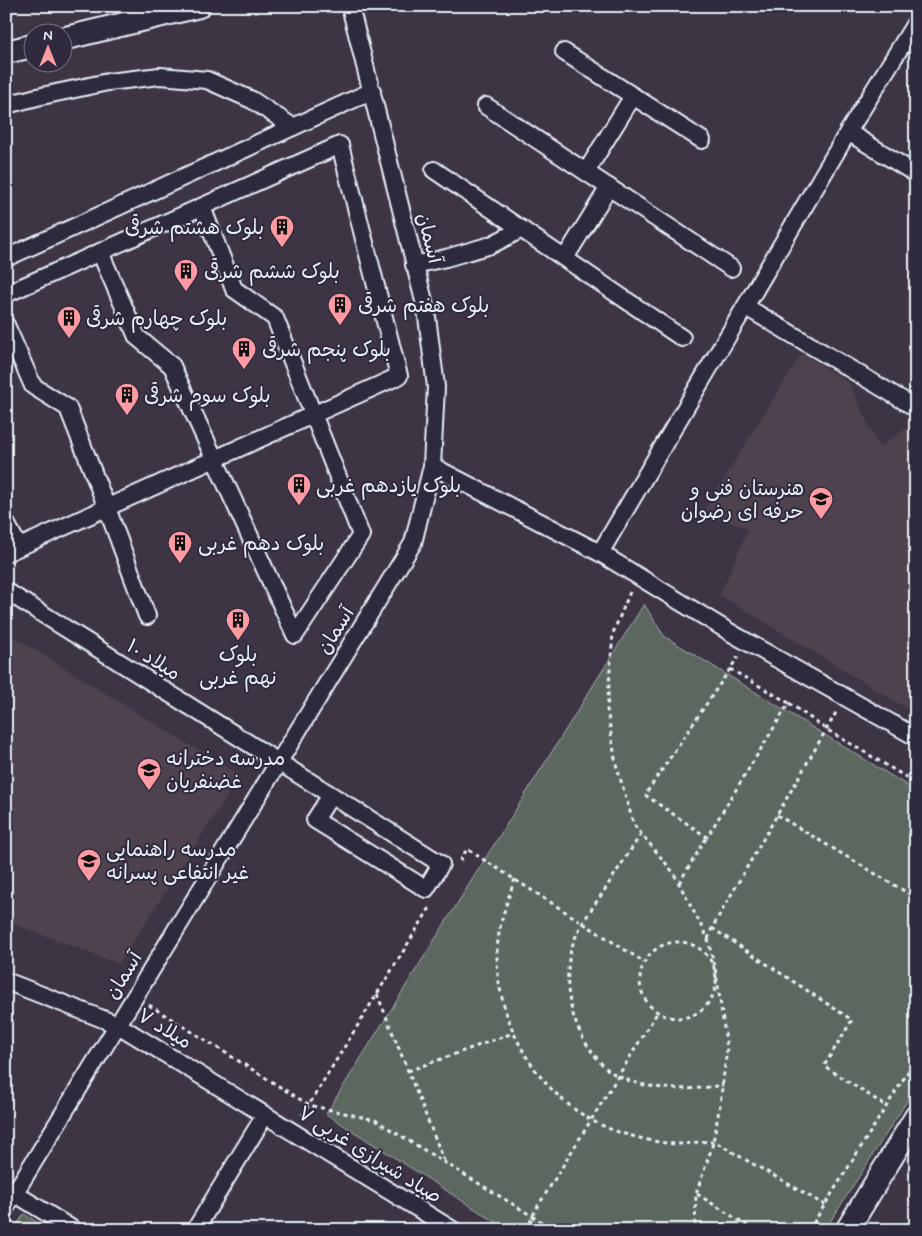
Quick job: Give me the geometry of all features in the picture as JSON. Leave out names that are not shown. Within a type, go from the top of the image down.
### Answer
[{"type":"street","points":[[72,36],[198,6]]},
{"type":"street","name":"آسمان","points":[[9,1197],[118,1025],[413,543],[432,466],[436,387],[426,309],[350,6]]},
{"type":"street","points":[[600,553],[848,132],[916,22]]},
{"type":"street","points":[[6,52],[22,48]]},
{"type":"street","points":[[564,52],[702,140]]},
{"type":"street","points":[[6,105],[108,82],[160,76],[206,80],[252,100],[293,127]]},
{"type":"street","points":[[6,258],[372,91]]},
{"type":"street","points":[[586,172],[633,96]]},
{"type":"street","points":[[486,106],[731,268]]},
{"type":"street","points":[[848,132],[916,174]]},
{"type":"street","points":[[6,294],[340,145],[399,376],[13,550],[6,523]]},
{"type":"street","points":[[434,170],[682,338]]},
{"type":"street","points":[[565,258],[609,187]]},
{"type":"street","points":[[100,252],[136,337],[172,366],[296,635],[360,535],[274,318],[234,289],[202,207]]},
{"type":"street","points":[[414,265],[490,245],[522,229]]},
{"type":"street","points":[[746,307],[916,408]]},
{"type":"street","points":[[6,325],[33,386],[68,408],[147,616]]},
{"type":"street","points":[[432,466],[600,553],[749,642],[916,737]]},
{"type":"street","name":"میلاد ۱۰","points":[[6,591],[442,864],[426,889],[315,820],[331,795]]},
{"type":"street","name":"میلاد ۷","points":[[6,981],[118,1025],[266,1115]]},
{"type":"street","points":[[195,1230],[266,1115]]},
{"type":"street","name":"صیاد شیرازی غربی ۷","points":[[266,1115],[453,1230]]},
{"type":"street","points":[[847,1230],[916,1117]]},
{"type":"street","points":[[9,1197],[74,1230]]},
{"type":"path","points":[[637,575],[613,633],[607,709],[616,764],[634,824],[673,872],[708,939],[716,973],[728,1048],[713,1142],[696,1194],[696,1230]]},
{"type":"path","points":[[706,837],[645,795],[749,642]]},
{"type":"path","points":[[730,669],[789,703],[826,729],[916,783]]},
{"type":"path","points":[[708,939],[712,928],[845,697]]},
{"type":"path","points":[[679,883],[789,703]]},
{"type":"path","points":[[777,815],[916,898]]},
{"type":"path","points":[[642,834],[582,922],[570,953],[569,1001],[575,1025],[584,1043],[604,1067],[618,1076],[645,1085],[675,1088],[709,1088],[723,1085]]},
{"type":"path","points":[[457,865],[467,849],[644,962]]},
{"type":"path","points":[[515,879],[502,916],[497,956],[501,995],[513,1033],[532,1067],[559,1097],[591,1120],[620,1133],[650,1141],[681,1144],[713,1142],[825,1204]]},
{"type":"path","points":[[293,1132],[436,898]]},
{"type":"path","points":[[712,928],[852,1020],[824,1066],[886,1106]]},
{"type":"path","points":[[672,942],[696,945],[713,962],[716,973],[717,986],[713,998],[700,1012],[682,1018],[669,1017],[658,1013],[649,1005],[643,995],[640,984],[640,973],[644,962],[651,952],[661,945],[672,942]]},
{"type":"path","points":[[377,994],[445,1163]]},
{"type":"path","points":[[135,997],[309,1105],[375,1120],[555,1230]]},
{"type":"path","points":[[527,1230],[535,1211],[658,1013]]},
{"type":"path","points":[[408,1071],[513,1033]]},
{"type":"path","points":[[809,1230],[916,1059]]},
{"type":"path","points":[[696,1194],[754,1230]]},
{"type":"shaded area","name":"هنرستان فنی و حرفه ای رضوان","points":[[802,353],[850,384],[879,448],[911,425],[916,432],[916,714],[720,595],[748,529],[704,511]]},
{"type":"shaded area","points":[[6,632],[240,776],[119,964],[6,921]]},
{"type":"green space","points":[[644,604],[664,636],[916,791],[916,1087],[825,1230],[508,1230],[326,1114]]},
{"type":"green space","points":[[24,1214],[49,1230],[14,1230]]},
{"type":"place","name":"بلوک هشتم شرقی","points":[[282,248]]},
{"type":"place","name":"بلوک ششم شرقی","points":[[186,292]]},
{"type":"place","name":"بلوک هفتم شرقی","points":[[340,326]]},
{"type":"place","name":"بلوک چهارم شرقی","points":[[69,339]]},
{"type":"place","name":"بلوک پنجم شرقی","points":[[244,370]]},
{"type":"place","name":"بلوک سوم شرقی","points":[[127,416]]},
{"type":"place","name":"بلوک یازدهم غربی","points":[[299,506]]},
{"type":"place","name":"هنرستان فنی و حرفه ای رضوان","points":[[821,520]]},
{"type":"place","name":"بلوک دهم غربی","points":[[180,564]]},
{"type":"place","name":"بلوک نهم غربی","points":[[238,641]]},
{"type":"place","name":"مدرسه دخترانه غضنفریان","points":[[149,791]]},
{"type":"place","name":"مدرسه راهنمایی غیر انتفاعی پسرانه","points":[[89,882]]}]
